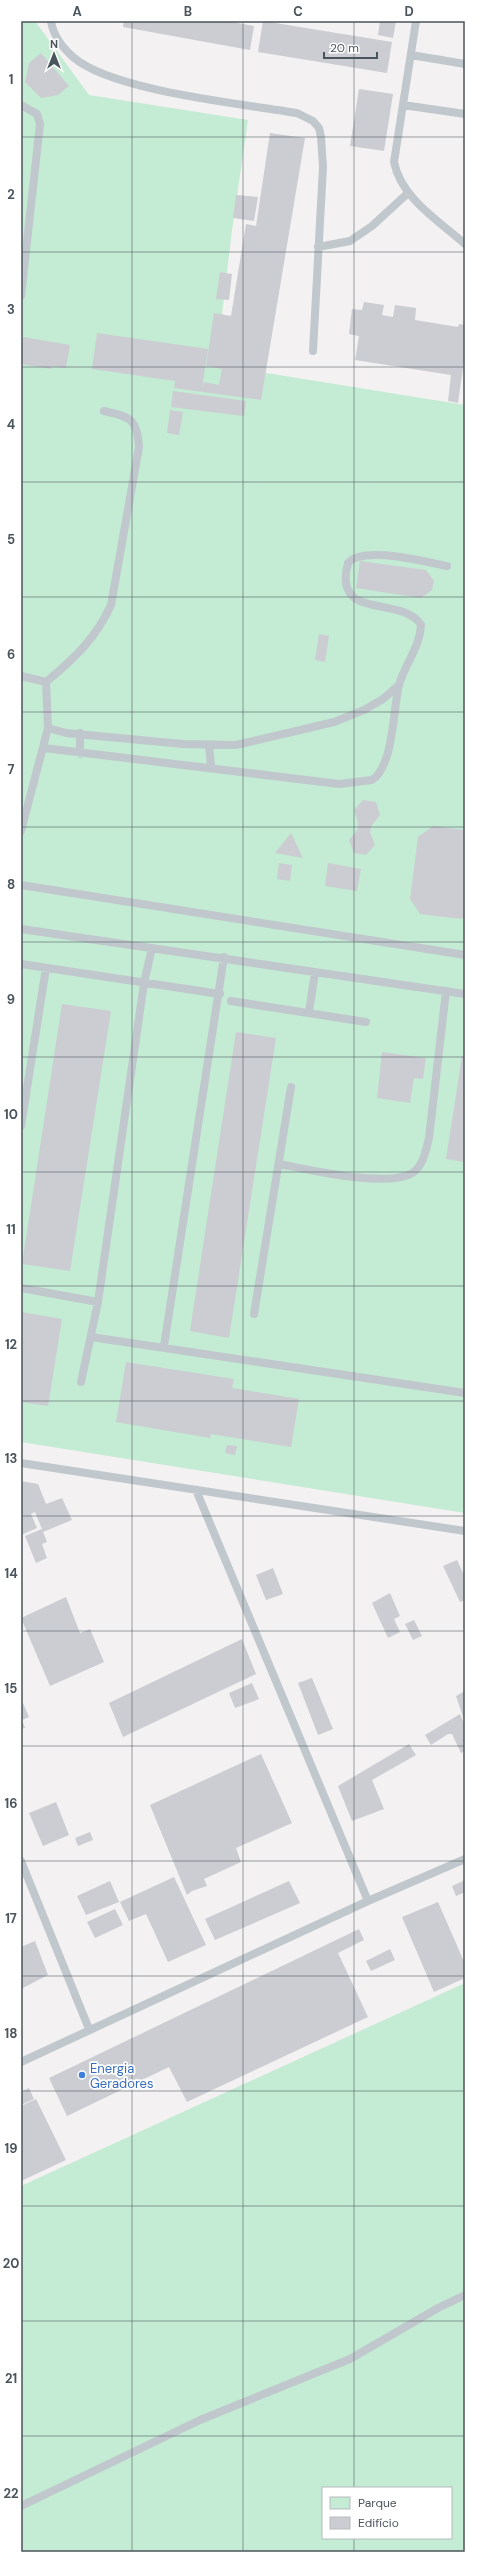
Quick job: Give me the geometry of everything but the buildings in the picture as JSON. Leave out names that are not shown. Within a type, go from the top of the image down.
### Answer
[{"type":"lane","points":[[51,21],[61,44],[74,58],[126,83],[297,113],[314,121],[319,128],[322,138],[323,167],[313,351]]},
{"type":"lane","points":[[416,21],[394,162],[397,176],[408,193],[465,244]]},
{"type":"lane","points":[[411,55],[465,64]]},
{"type":"lane","points":[[21,105],[37,114],[40,124],[21,296]]},
{"type":"lane","points":[[403,105],[465,114]]},
{"type":"lane","points":[[318,247],[350,241],[372,226],[408,193]]},
{"type":"lane","points":[[46,682],[77,657],[101,626],[111,605],[139,447],[138,430],[128,416],[104,411]]},
{"type":"lane","points":[[44,748],[80,754],[211,766],[339,784],[372,780],[376,777],[384,763],[389,746],[399,685],[420,641],[421,625],[412,615],[360,601],[351,596],[345,584],[348,563],[356,556],[373,554],[447,566]]},
{"type":"lane","points":[[21,676],[46,682]]},
{"type":"lane","points":[[21,827],[44,748],[48,728],[46,682]]},
{"type":"lane","points":[[48,728],[66,733],[209,745],[236,745],[268,739],[334,722],[364,710],[383,699],[399,685]]},
{"type":"lane","points":[[80,733],[80,754]]},
{"type":"lane","points":[[209,745],[211,766]]},
{"type":"lane","points":[[21,885],[465,955]]},
{"type":"lane","points":[[21,929],[224,957],[465,994]]},
{"type":"lane","points":[[81,1382],[98,1302],[144,983],[152,948]]},
{"type":"lane","points":[[164,1346],[220,994],[224,957]]},
{"type":"lane","points":[[21,964],[220,994]]},
{"type":"lane","points":[[21,1126],[46,968]]},
{"type":"lane","points":[[309,1012],[315,972]]},
{"type":"lane","points":[[279,1164],[365,1178],[394,1179],[408,1176],[416,1170],[424,1157],[429,1138],[446,991]]},
{"type":"lane","points":[[231,1000],[366,1022]]},
{"type":"lane","points":[[254,1314],[291,1087]]},
{"type":"lane","points":[[21,1288],[98,1302]]},
{"type":"lane","points":[[91,1337],[164,1346],[465,1393]]},
{"type":"lane","points":[[21,1463],[465,1531]]},
{"type":"lane","points":[[196,1490],[368,1901]]},
{"type":"lane","points":[[21,2062],[89,2029],[368,1901],[465,1859]]},
{"type":"lane","points":[[21,1861],[89,2029]]},
{"type":"lane","points":[[21,2506],[200,2420],[350,2359],[438,2308],[465,2295]]},
{"type":"green space","points":[[21,21],[35,21],[89,95],[248,120],[232,230],[216,365],[465,405],[465,1513],[21,1442]]},
{"type":"green space","points":[[465,1983],[465,2552],[21,2552],[21,2186]]},
{"type":"place","name":"Energia Geradores","points":[[82,2075]]}]
